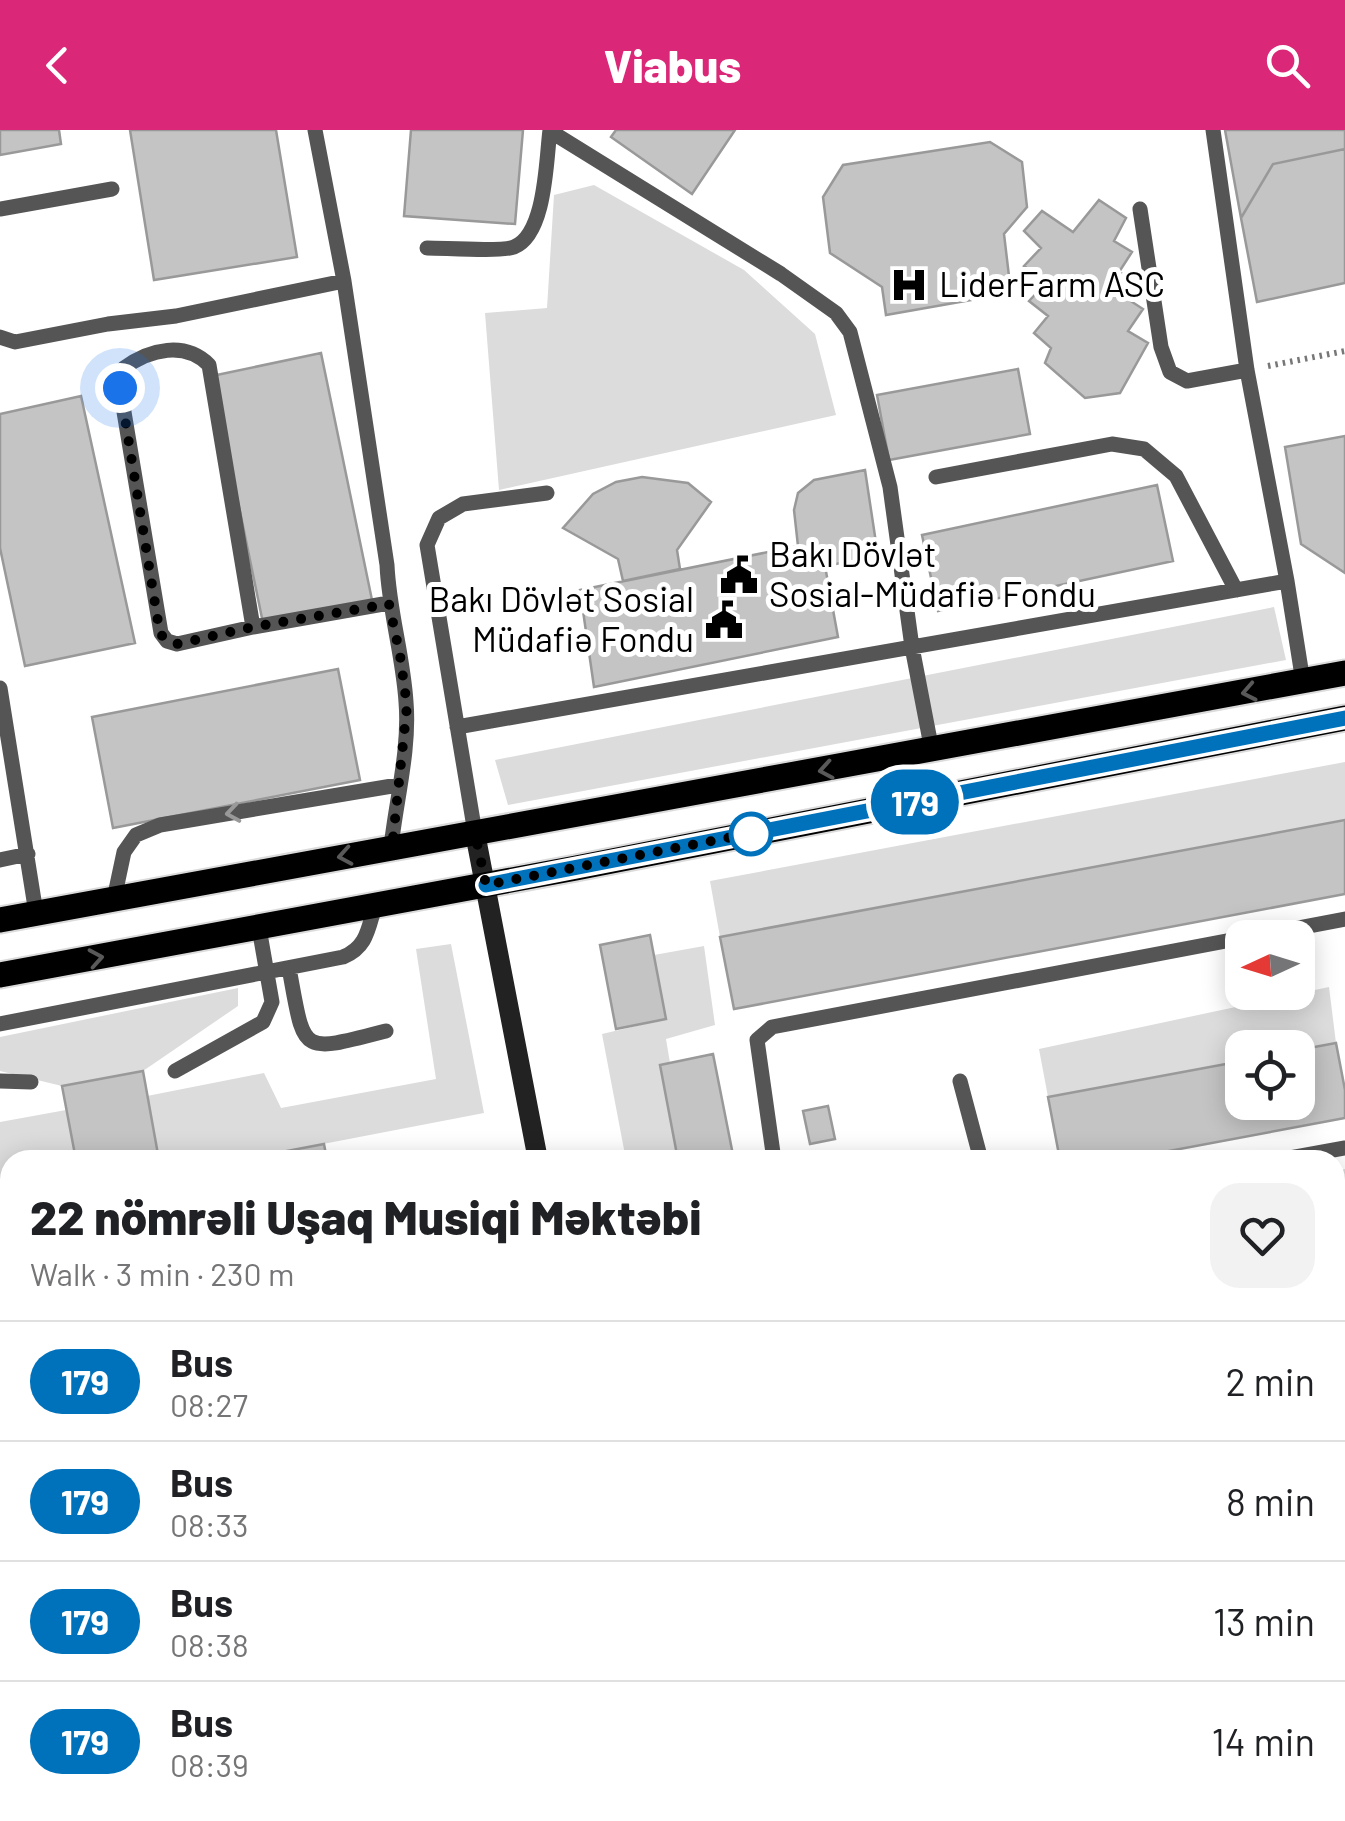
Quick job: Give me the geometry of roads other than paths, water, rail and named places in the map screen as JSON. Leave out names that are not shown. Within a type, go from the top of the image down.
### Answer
[{"type":"main road","points":[[0,920],[1345,673]]},
{"type":"main road","points":[[0,975],[1345,718]]},
{"type":"street","points":[[475,833],[536,1150]]},
{"type":"lane","points":[[315,130],[344,281],[407,706],[392,848]]},
{"type":"lane","points":[[1213,130],[1247,370],[1288,581],[1302,682]]},
{"type":"lane","points":[[427,248],[514,248],[529,236],[538,219],[558,133],[836,313],[850,332],[890,487],[912,647],[932,751]]},
{"type":"lane","points":[[0,209],[112,189]]},
{"type":"lane","points":[[1140,209],[1161,348],[1170,372],[1187,381],[1247,370]]},
{"type":"lane","points":[[0,337],[15,342],[176,316],[344,281]]},
{"type":"lane","points":[[253,627],[208,365],[198,354],[183,348],[136,359],[124,368],[120,388],[160,634],[177,644],[389,604]]},
{"type":"lane","points":[[936,477],[1112,444],[1144,449],[1176,476],[1236,590]]},
{"type":"lane","points":[[475,833],[427,545],[438,518],[463,504],[548,493]]},
{"type":"lane","points":[[457,727],[1288,581]]},
{"type":"lane","points":[[0,688],[36,913]]},
{"type":"lane","points":[[114,898],[124,852],[136,834],[160,825],[398,786]]},
{"type":"lane","points":[[0,860],[28,854]]},
{"type":"lane","points":[[0,1024],[343,957],[358,951],[366,940],[375,906]]},
{"type":"lane","points":[[1315,925],[1345,919]]},
{"type":"lane","points":[[175,1071],[263,1022],[272,1002],[259,928]]},
{"type":"lane","points":[[772,1150],[756,1040],[772,1027],[1225,942]]},
{"type":"lane","points":[[289,968],[300,1028],[306,1039],[318,1046],[386,1031]]},
{"type":"lane","points":[[0,1081],[31,1082]]},
{"type":"lane","points":[[960,1081],[978,1150]]},
{"type":"place","name":"LiderFarm ASC","points":[[909,285]]},
{"type":"place","name":"Bakı Dövlət Sosial-Müdafiə Fondu","points":[[739,575]]},
{"type":"place","name":"Bakı Dövlət Sosial Müdafiə Fondu","points":[[724,620]]}]
